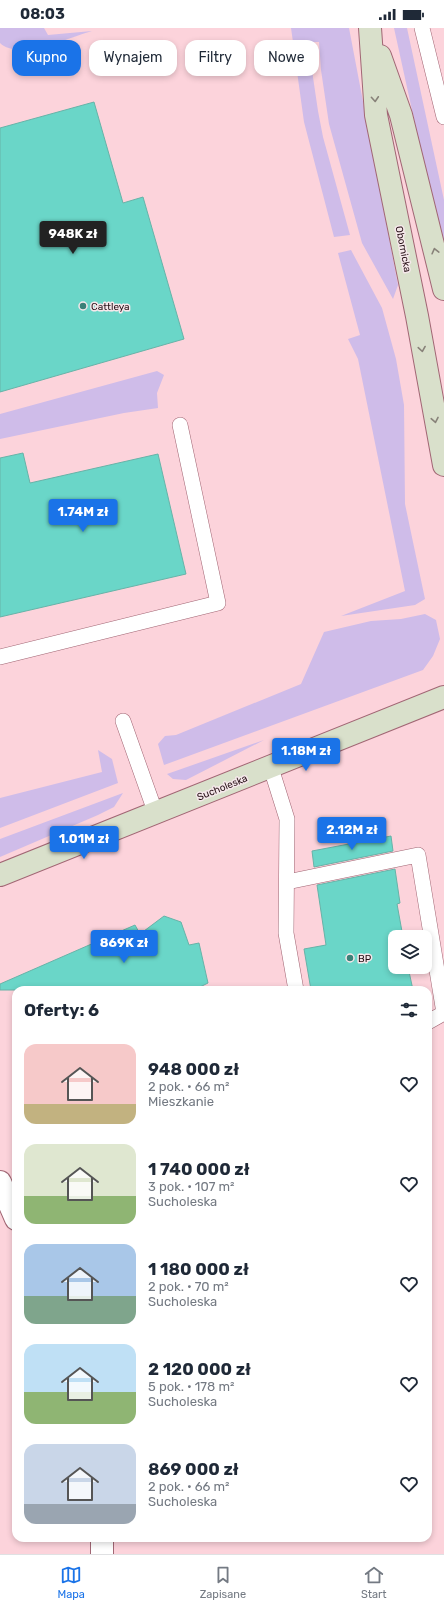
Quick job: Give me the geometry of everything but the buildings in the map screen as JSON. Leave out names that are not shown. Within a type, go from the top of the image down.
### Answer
[{"type":"main road","name":"Obornicka","points":[[371,30],[401,115],[444,289]]},
{"type":"main road","name":"Obornicka","points":[[371,30],[376,115],[416,308],[444,465]]},
{"type":"main road","name":"Sucholeska","points":[[0,875],[271,768],[444,697]]},
{"type":"street","points":[[0,1182],[12,1210]]},
{"type":"street","points":[[102,1542],[102,1554]]},
{"type":"lane","points":[[422,28],[444,117]]},
{"type":"lane","points":[[0,657],[218,603],[180,425]]},
{"type":"lane","points":[[123,721],[156,814]]},
{"type":"lane","points":[[271,768],[287,819],[286,933],[295,986]]},
{"type":"lane","points":[[287,882],[418,855],[444,1013],[432,1020]]},
{"type":"shaded area","points":[[0,28],[44,28],[48,35],[92,31],[64,40],[12,40],[12,49],[0,43]]},
{"type":"shaded area","points":[[291,28],[349,28],[398,285],[393,299],[362,243],[329,124],[321,70],[319,40],[293,40]]},
{"type":"shaded area","points":[[394,28],[407,28],[444,200],[444,256]]},
{"type":"shaded area","points":[[298,76],[313,76],[323,137],[350,235],[334,237],[304,122]]},
{"type":"shaded area","points":[[351,250],[382,308],[396,359],[404,405],[405,504],[425,599],[415,605],[341,616],[405,591],[358,359],[348,339],[360,335],[338,253]]},
{"type":"shaded area","points":[[157,371],[164,375],[157,393],[158,408],[124,413],[0,439],[0,414]]},
{"type":"shaded area","points":[[425,614],[436,620],[440,639],[433,656],[423,670],[164,765],[158,744],[165,736],[176,735],[301,684],[324,632],[371,621],[401,619]]},
{"type":"shaded area","points":[[264,740],[186,780],[173,779],[167,774]]},
{"type":"shaded area","points":[[98,750],[112,759],[118,783],[0,828],[0,798],[102,772]]},
{"type":"shaded area","points":[[123,793],[114,807],[0,857],[0,839]]},
{"type":"place","name":"Cattleya","points":[[83,306]]},
{"type":"place","name":"BP","points":[[350,958]]}]
